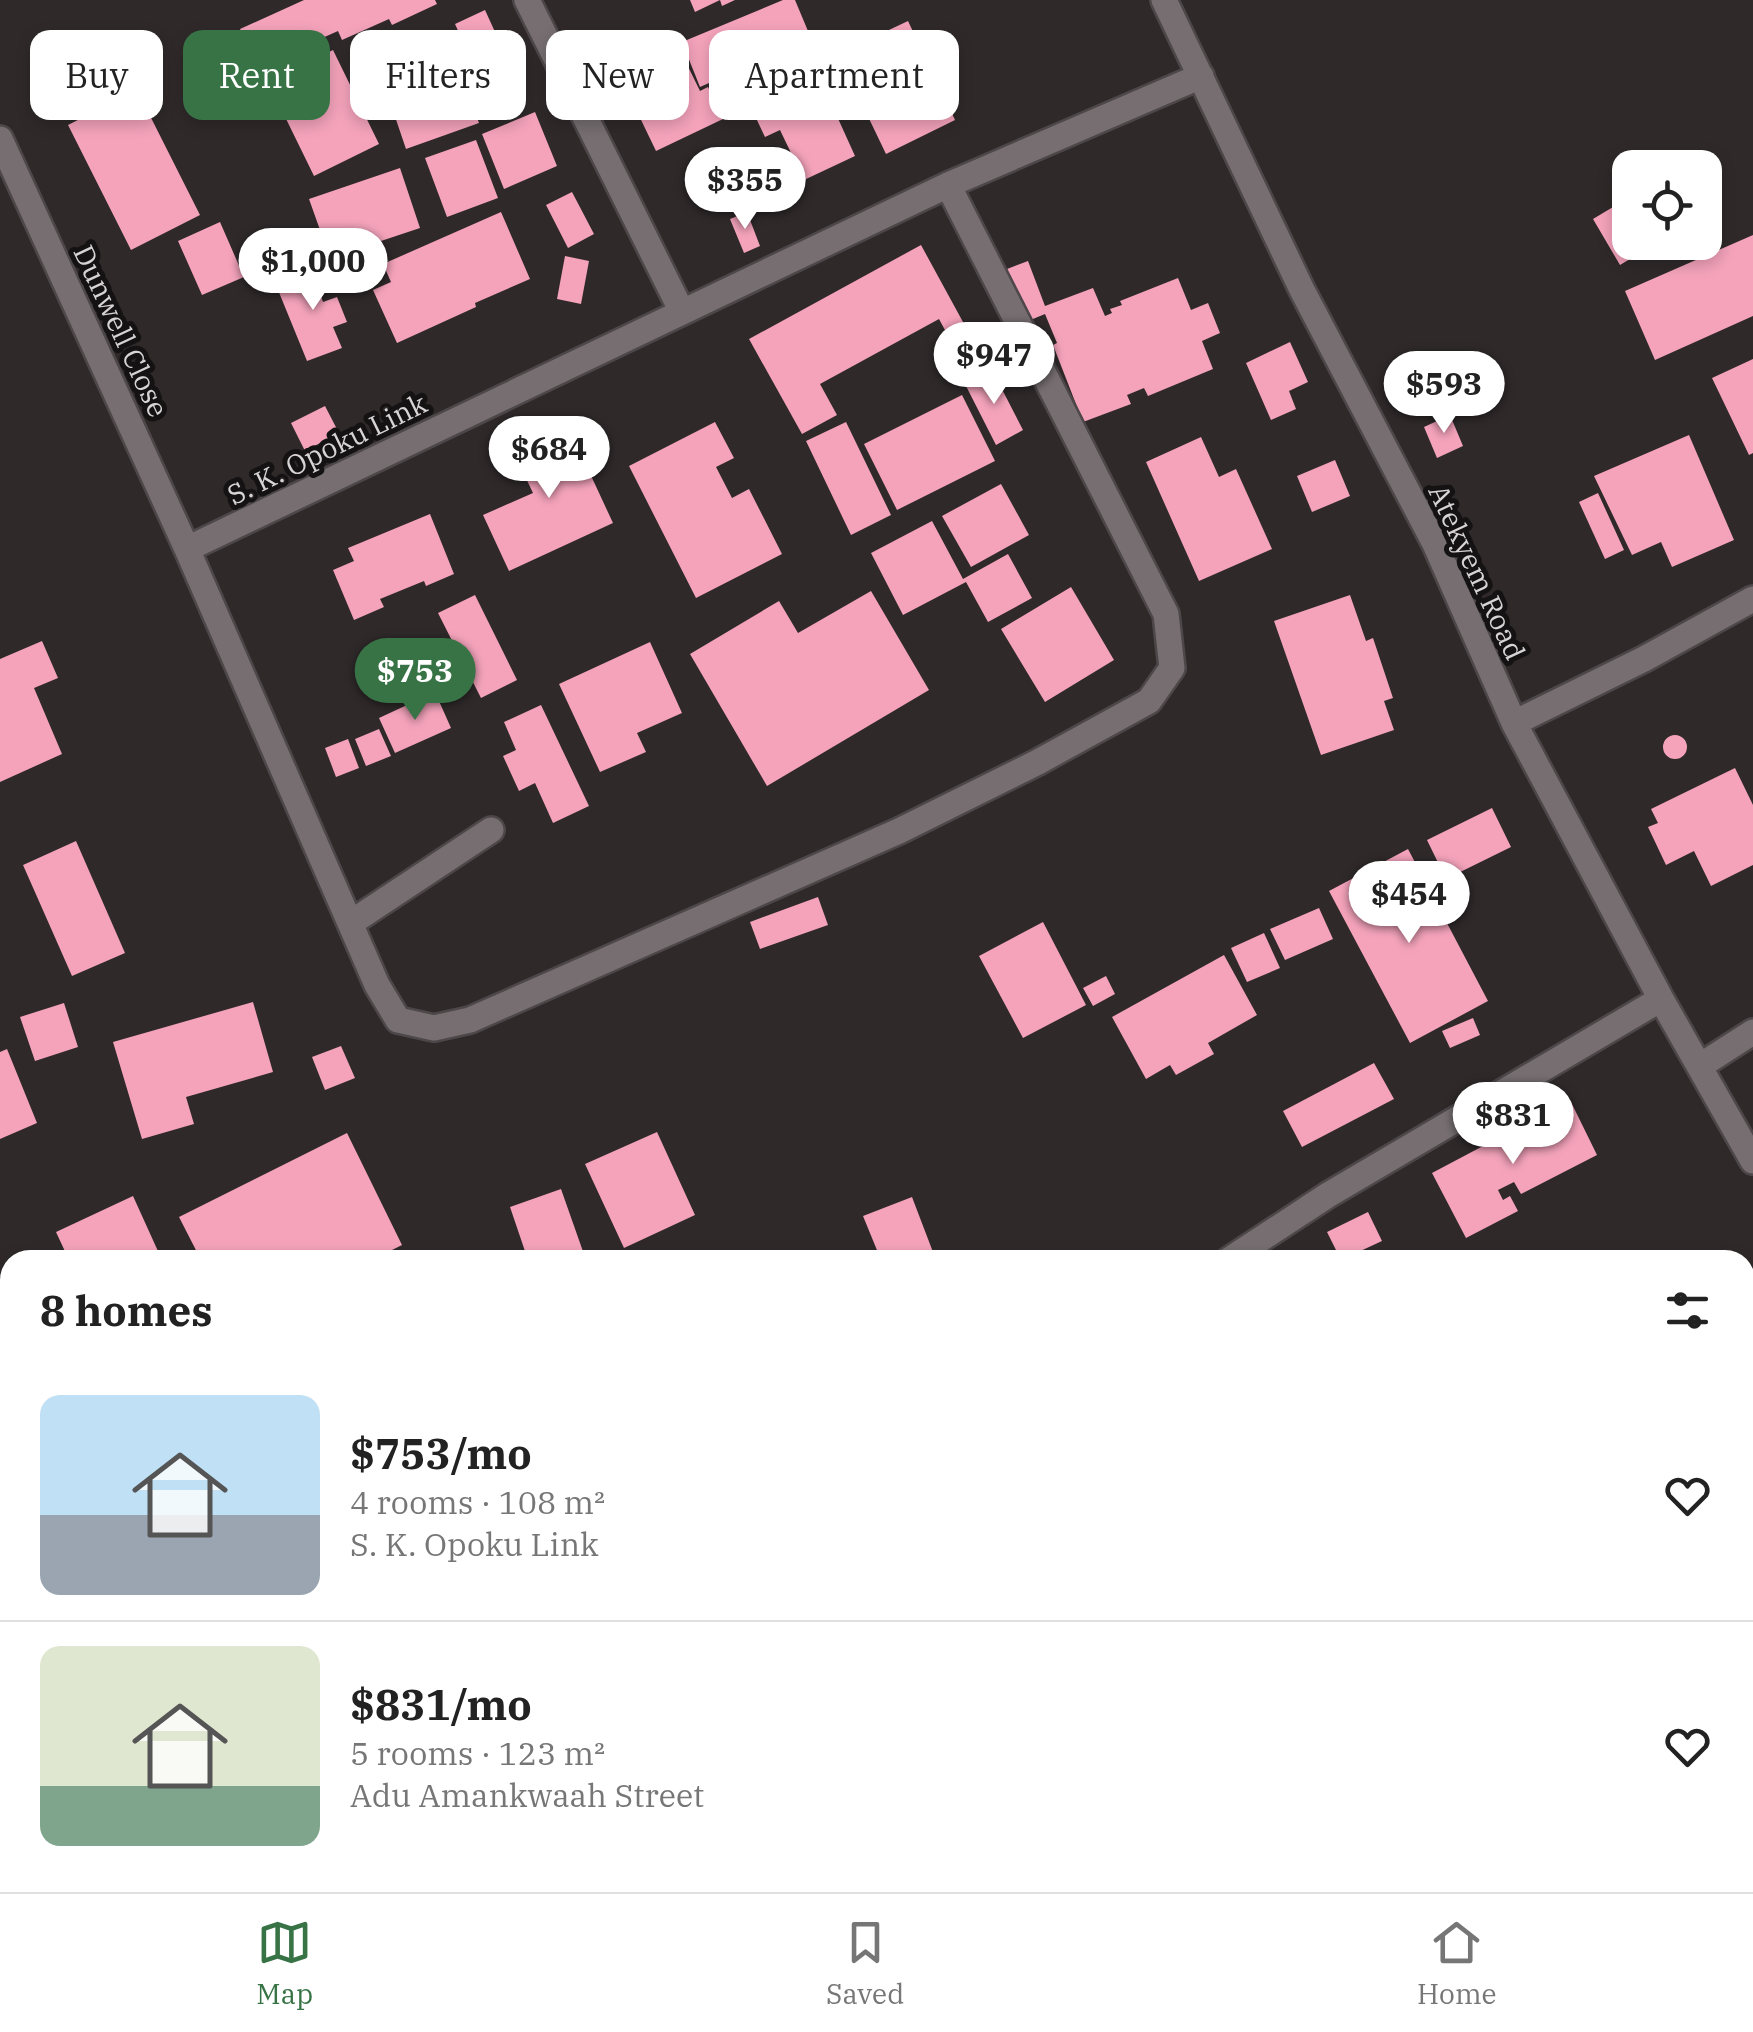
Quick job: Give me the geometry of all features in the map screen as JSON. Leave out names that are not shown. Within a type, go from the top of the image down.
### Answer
[{"type":"street","points":[[527,0],[682,312]]},
{"type":"street","name":"Atekyem Road","points":[[1164,0],[1302,290],[1435,544],[1514,724],[1660,998],[1753,1161]]},
{"type":"street","name":"S. K. Opoku Link","points":[[187,549],[948,185],[1200,76]]},
{"type":"street","name":"Dunwell Close","points":[[0,139],[187,549],[377,986],[398,1020],[434,1028],[470,1020],[898,831],[1149,702],[1172,668],[1166,614],[948,185]]},
{"type":"street","points":[[1514,724],[1644,659],[1753,598]]},
{"type":"street","points":[[352,922],[491,830]]},
{"type":"street","points":[[1244,1250],[1328,1195],[1660,998]]},
{"type":"street","points":[[1700,1066],[1753,1032]]},
{"type":"building","points":[[304,0],[435,0],[437,4],[392,25],[389,19],[364,30],[350,30],[350,36],[342,40],[338,31],[330,35],[330,30],[240,29]]},
{"type":"building","points":[[690,0],[720,0],[695,12]]},
{"type":"building","points":[[783,0],[795,0],[808,30],[711,30]]},
{"type":"building","points":[[485,10],[494,30],[458,30],[455,24]]},
{"type":"building","points":[[908,21],[912,30],[889,30]]},
{"type":"building","points":[[709,31],[709,83],[700,87],[689,60],[689,39]]},
{"type":"building","points":[[333,50],[350,85],[350,120],[367,120],[379,144],[314,176],[287,120],[330,120]]},
{"type":"building","points":[[689,69],[700,91],[709,89],[709,120],[721,120],[656,151],[641,120],[689,120]]},
{"type":"building","points":[[535,112],[557,166],[504,189],[482,134],[516,120],[526,120],[526,116]]},
{"type":"building","points":[[78,120],[152,120],[200,215],[131,250],[68,125]]},
{"type":"building","points":[[396,120],[478,120],[479,123],[406,149]]},
{"type":"building","points":[[757,120],[839,120],[855,156],[804,180],[780,130],[765,137]]},
{"type":"building","points":[[870,120],[955,120],[886,154]]},
{"type":"building","points":[[476,140],[498,198],[447,217],[425,158]]},
{"type":"building","points":[[400,168],[420,228],[330,258],[309,199]]},
{"type":"building","points":[[572,192],[594,234],[568,248],[546,205]]},
{"type":"building","points":[[1612,208],[1612,251],[1593,219]]},
{"type":"building","points":[[501,212],[530,279],[397,343],[373,290],[391,282],[383,264]]},
{"type":"building","points":[[747,212],[760,246],[744,253],[730,219]]},
{"type":"building","points":[[220,222],[244,277],[202,295],[178,241]]},
{"type":"building","points":[[1753,235],[1753,316],[1655,360],[1625,291],[1696,260],[1722,260],[1722,249]]},
{"type":"building","points":[[921,245],[969,333],[952,343],[939,319],[820,384],[837,415],[802,434],[749,339]]},
{"type":"building","points":[[565,256],[589,261],[581,304],[557,299]]},
{"type":"building","points":[[1028,261],[1045,306],[1093,288],[1105,316],[1112,313],[1110,309],[1122,305],[1120,301],[1178,278],[1191,310],[1208,303],[1220,333],[1202,341],[1213,369],[1148,396],[1144,388],[1127,395],[1131,404],[1083,422],[1045,314],[1028,321],[1007,269]]},
{"type":"building","points":[[324,266],[331,282],[318,288],[323,302],[337,297],[347,322],[333,327],[342,348],[307,361],[276,285]]},
{"type":"building","points":[[1290,342],[1308,382],[1289,391],[1296,409],[1271,420],[1246,363]]},
{"type":"building","points":[[1753,359],[1753,453],[1749,455],[1712,378]]},
{"type":"building","points":[[992,370],[1023,430],[996,445],[965,384]]},
{"type":"building","points":[[962,395],[995,461],[897,510],[864,444]]},
{"type":"building","points":[[325,406],[339,433],[305,451],[291,423]]},
{"type":"building","points":[[1450,415],[1463,446],[1437,458],[1424,427]]},
{"type":"building","points":[[715,422],[734,458],[716,467],[732,498],[749,489],[782,554],[696,598],[629,466]]},
{"type":"building","points":[[846,422],[891,515],[851,535],[806,441]]},
{"type":"building","points":[[567,424],[613,523],[509,571],[483,515],[533,493],[512,449]]},
{"type":"building","points":[[1689,435],[1734,540],[1672,567],[1661,542],[1632,555],[1594,476]]},
{"type":"building","points":[[1201,437],[1219,477],[1236,469],[1272,549],[1199,581],[1146,462]]},
{"type":"building","points":[[1335,460],[1350,496],[1312,512],[1297,476]]},
{"type":"building","points":[[1001,484],[1029,535],[971,567],[942,516]]},
{"type":"building","points":[[1598,493],[1624,550],[1605,559],[1579,502]]},
{"type":"building","points":[[430,514],[454,574],[380,599],[384,607],[354,620],[333,570],[354,561],[348,548]]},
{"type":"building","points":[[932,521],[963,579],[1008,554],[1032,598],[988,622],[966,582],[903,615],[871,553]]},
{"type":"building","points":[[1071,587],[1114,660],[1045,702],[1001,629]]},
{"type":"building","points":[[871,591],[929,690],[767,786],[690,654],[779,601],[798,633]]},
{"type":"building","points":[[475,595],[517,680],[481,698],[438,613]]},
{"type":"building","points":[[1350,595],[1366,641],[1373,638],[1393,698],[1384,701],[1394,730],[1321,755],[1274,621]]},
{"type":"building","points":[[42,641],[58,678],[34,688],[62,754],[0,782],[0,659]]},
{"type":"building","points":[[650,642],[682,713],[637,733],[646,752],[600,772],[559,684]]},
{"type":"building","points":[[435,692],[451,728],[395,753],[379,718]]},
{"type":"building","points":[[541,705],[589,806],[553,823],[535,783],[519,791],[503,756],[516,750],[504,722]]},
{"type":"building","points":[[379,729],[391,756],[366,766],[355,739]]},
{"type":"building","points":[[1675,735],[1687,747],[1675,759],[1663,747]]},
{"type":"building","points":[[348,739],[359,768],[336,777],[325,748]]},
{"type":"building","points":[[1735,768],[1753,805],[1753,865],[1711,886],[1694,851],[1666,865],[1648,827],[1658,823],[1651,809]]},
{"type":"building","points":[[1492,808],[1511,847],[1446,879],[1427,840]]},
{"type":"building","points":[[76,841],[125,953],[72,976],[23,865]]},
{"type":"building","points":[[1408,849],[1488,1001],[1410,1043],[1329,891]]},
{"type":"building","points":[[818,897],[828,925],[760,949],[750,922]]},
{"type":"building","points":[[1319,908],[1333,939],[1285,960],[1270,929]]},
{"type":"building","points":[[1043,922],[1086,1005],[1023,1038],[979,956]]},
{"type":"building","points":[[1264,933],[1280,968],[1247,982],[1231,948]]},
{"type":"building","points":[[1224,955],[1257,1015],[1208,1043],[1214,1054],[1176,1075],[1170,1065],[1146,1079],[1112,1017]]},
{"type":"building","points":[[1106,976],[1115,994],[1093,1006],[1083,988]]},
{"type":"building","points":[[253,1002],[273,1072],[186,1097],[194,1124],[142,1139],[113,1042]]},
{"type":"building","points":[[64,1003],[78,1047],[35,1061],[20,1017]]},
{"type":"building","points":[[1473,1018],[1480,1035],[1450,1048],[1442,1031]]},
{"type":"building","points":[[341,1046],[355,1078],[325,1090],[312,1057]]},
{"type":"building","points":[[7,1049],[37,1123],[0,1139],[0,1052]]},
{"type":"building","points":[[1374,1063],[1394,1099],[1302,1147],[1283,1111]]},
{"type":"building","points":[[1570,1100],[1597,1155],[1521,1194],[1514,1182],[1498,1190],[1503,1200],[1510,1196],[1518,1211],[1466,1238],[1432,1173]]},
{"type":"building","points":[[657,1132],[695,1215],[624,1248],[585,1164]]},
{"type":"building","points":[[347,1133],[402,1245],[392,1250],[196,1250],[179,1217]]},
{"type":"building","points":[[561,1189],[582,1250],[525,1250],[510,1207]]},
{"type":"building","points":[[133,1196],[157,1250],[64,1250],[56,1232]]},
{"type":"building","points":[[912,1197],[932,1250],[877,1250],[863,1216]]},
{"type":"building","points":[[1368,1212],[1382,1241],[1363,1250],[1336,1250],[1327,1232]]}]
